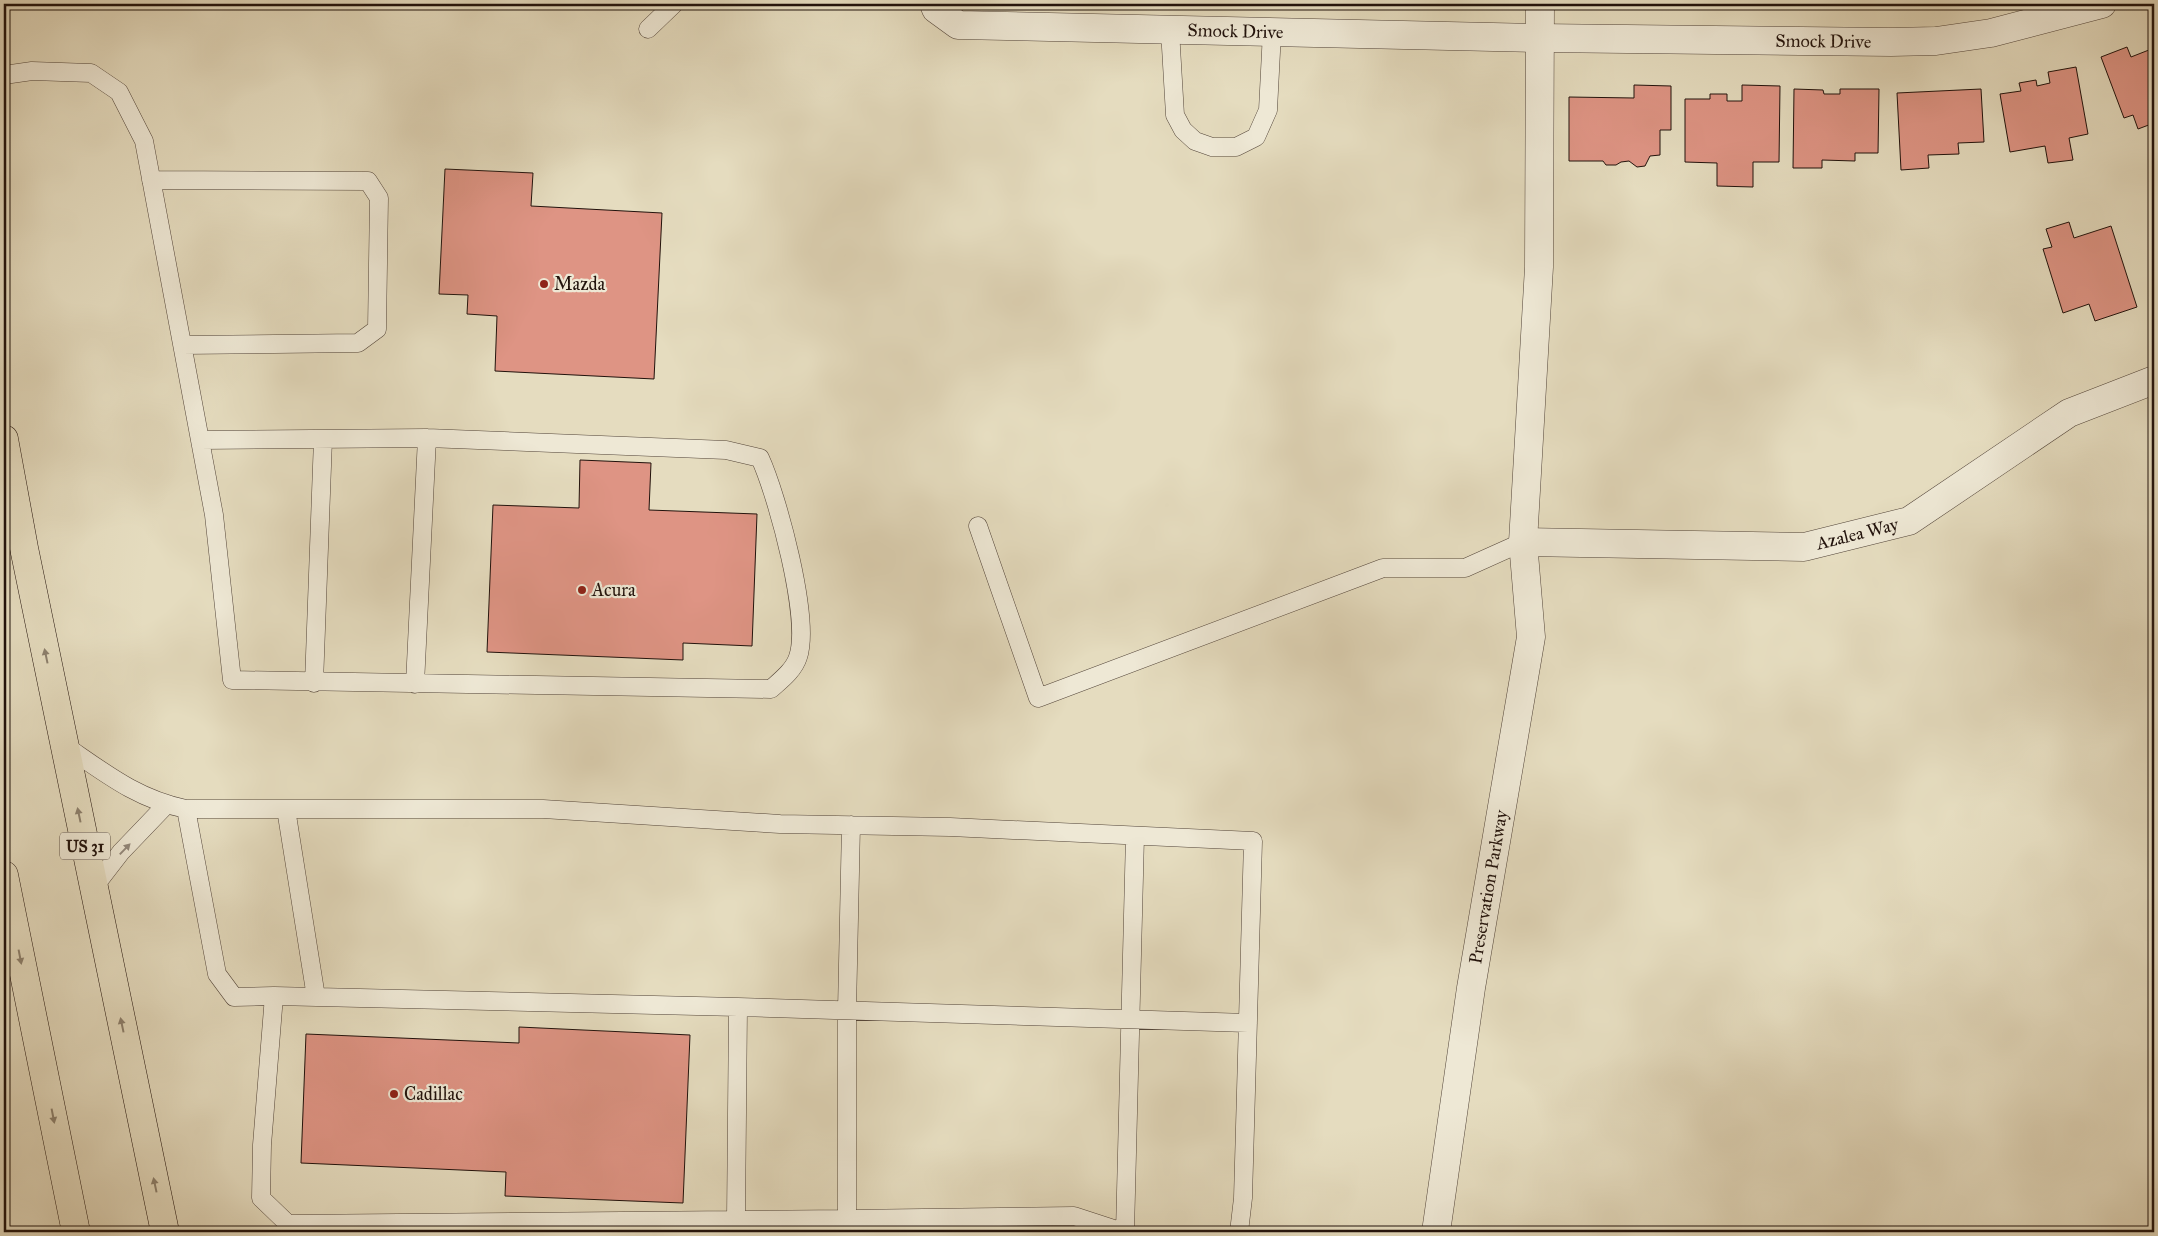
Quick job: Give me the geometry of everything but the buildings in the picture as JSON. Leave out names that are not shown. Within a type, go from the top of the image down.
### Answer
[{"type":"main road","name":"US 31","points":[[4,439],[24,548],[165,1232]]},
{"type":"main road","points":[[4,875],[76,1232]]},
{"type":"street","points":[[1539,38],[1540,4]]},
{"type":"street","name":"Smock Drive","points":[[935,6],[958,25],[1539,38],[1936,41],[1991,33],[2092,6]]},
{"type":"street","name":"Preservation Parkway","points":[[1436,1232],[1471,988],[1531,637],[1522,542],[1539,267],[1539,38]]},
{"type":"street","name":"Azalea Way","points":[[1522,542],[1804,547],[1909,521],[2069,413],[2154,380]]},
{"type":"lane","points":[[648,29],[674,4]]},
{"type":"lane","points":[[1170,30],[1175,115],[1183,130],[1195,141],[1212,147],[1236,147],[1256,137],[1268,110],[1272,32]]},
{"type":"lane","points":[[4,75],[32,71],[91,73],[119,92],[144,141],[214,515],[232,680],[771,689],[785,677],[798,658],[802,634],[798,597],[771,481],[760,458],[726,450],[427,438],[200,440]]},
{"type":"lane","points":[[151,180],[368,181],[379,198],[377,329],[358,344],[182,345]]},
{"type":"lane","points":[[415,684],[427,438]]},
{"type":"lane","points":[[314,682],[323,439]]},
{"type":"lane","points":[[978,526],[1038,698],[1383,568],[1465,568],[1522,542]]},
{"type":"lane","points":[[64,745],[130,790],[166,805],[186,809],[542,809],[732,821],[950,827],[1253,841],[1243,1198],[1238,1232]]},
{"type":"lane","points":[[94,886],[121,852],[166,805]]},
{"type":"lane","points":[[186,809],[217,974],[234,997],[274,996],[738,1007],[1248,1023]]},
{"type":"lane","points":[[286,809],[316,997]]},
{"type":"lane","points":[[847,1226],[847,1010],[851,825]]},
{"type":"lane","points":[[274,996],[262,1145],[261,1198],[288,1224],[480,1227],[736,1220],[847,1226],[1074,1216],[1124,1232],[1135,836]]},
{"type":"lane","points":[[736,1220],[738,1007]]},
{"type":"place","name":"Mazda","points":[[544,284]]},
{"type":"place","name":"Acura","points":[[582,590]]},
{"type":"place","name":"Cadillac","points":[[394,1094]]}]
